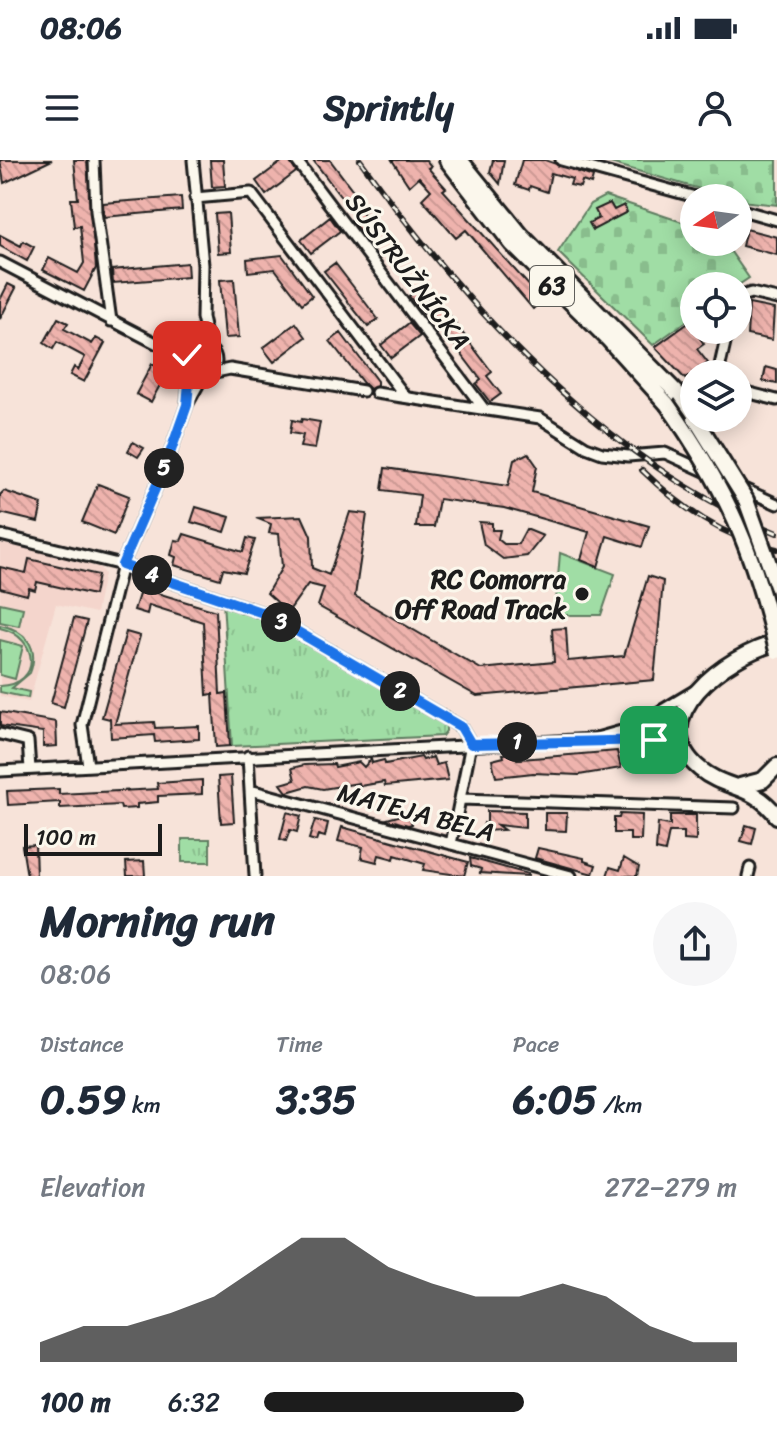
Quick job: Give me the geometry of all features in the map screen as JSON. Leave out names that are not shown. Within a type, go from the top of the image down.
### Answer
[{"type":"main road","name":"63","points":[[447,160],[512,244],[680,405]]},
{"type":"main road","name":"63","points":[[460,160],[521,235],[673,399],[731,506],[753,558],[777,651]]},
{"type":"main road","name":"63","points":[[704,432],[746,500],[777,586]]},
{"type":"main road","points":[[777,643],[757,648],[694,691],[681,714],[679,731],[686,751],[700,769],[761,798],[777,816]]},
{"type":"main road","points":[[740,786],[763,780],[777,766]]},
{"type":"street","points":[[94,160],[96,211],[111,321]]},
{"type":"street","points":[[187,405],[188,369],[202,318],[203,265],[193,160]]},
{"type":"street","name":"SÚSTRUŽNÍCKA","points":[[296,160],[485,409]]},
{"type":"street","points":[[561,160],[680,193]]},
{"type":"street","points":[[195,198],[251,193],[405,396]]},
{"type":"street","points":[[752,213],[777,220]]},
{"type":"street","points":[[0,262],[173,352],[188,369],[207,374],[230,369],[363,391]]},
{"type":"street","points":[[752,293],[777,299]]},
{"type":"street","points":[[88,766],[82,725],[122,565],[168,459],[187,405],[207,374],[212,353],[202,318]]},
{"type":"street","points":[[173,352],[193,348],[212,353],[230,369]]},
{"type":"street","points":[[376,393],[540,418],[586,447],[602,453],[628,456],[665,453],[777,504]]},
{"type":"street","points":[[752,394],[777,400]]},
{"type":"street","points":[[0,535],[122,565],[269,615],[461,727],[471,744],[451,844]]},
{"type":"street","points":[[593,739],[632,728],[694,691]]},
{"type":"street","points":[[661,713],[679,731]]},
{"type":"street","points":[[661,713],[668,744]]},
{"type":"street","points":[[0,734],[28,741],[30,769]]},
{"type":"street","points":[[0,771],[593,739],[640,739],[668,744],[700,769]]},
{"type":"street","points":[[248,756],[255,876]]},
{"type":"street","name":"MATEJA BELA","points":[[250,790],[571,876]]},
{"type":"street","points":[[462,799],[734,808]]},
{"type":"shaded area","points":[[0,543],[75,559],[100,568],[104,574],[96,613],[56,604],[29,702],[0,696]]},
{"type":"green space","points":[[600,160],[777,160],[777,205],[752,202],[752,184],[683,184]]},
{"type":"green space","points":[[605,196],[680,221],[680,256],[734,256],[745,272],[680,272],[680,326],[653,345],[558,252],[590,204]]},
{"type":"green space","name":"RC Comorra Off Road Track","points":[[560,553],[615,574],[601,615],[555,615]]},
{"type":"green space","points":[[223,601],[278,624],[439,720],[446,725],[446,731],[442,736],[232,746]]},
{"type":"green space","points":[[0,603],[23,608],[19,626],[0,622]]},
{"type":"green space","points":[[0,625],[17,631],[31,648],[33,664],[30,673],[12,688],[29,692],[28,698],[0,692],[0,686],[14,684],[23,678],[31,660],[23,641],[0,628]]},
{"type":"green space","points":[[0,640],[23,646],[15,679],[0,675]]},
{"type":"green space","points":[[182,839],[210,839],[210,862],[182,862]]},
{"type":"building","points":[[0,160],[52,160],[4,183]]},
{"type":"building","points":[[74,160],[87,160],[96,268],[84,291],[43,270],[49,258],[78,273],[84,263],[80,226],[74,227],[71,199],[78,199]]},
{"type":"building","points":[[210,160],[223,160],[225,186],[212,187]]},
{"type":"building","points":[[284,160],[289,160],[296,172],[266,195],[256,181]]},
{"type":"building","points":[[313,160],[330,160],[367,209],[362,212],[376,230],[365,238],[351,220],[356,216]]},
{"type":"building","points":[[392,160],[426,160],[431,166],[428,168],[446,188],[443,190],[542,300],[533,309],[466,230],[456,238],[422,199],[431,190],[419,177],[409,186]]},
{"type":"building","points":[[493,160],[504,160],[500,184],[490,172]]},
{"type":"building","points":[[522,160],[545,160],[593,177],[591,184],[582,181],[580,187],[570,185],[572,179],[551,173],[547,192],[530,186],[529,190],[515,185]]},
{"type":"building","points":[[181,197],[182,210],[104,217],[103,203]]},
{"type":"building","points":[[610,203],[614,210],[624,205],[627,212],[593,230],[589,223],[599,218],[595,210]]},
{"type":"building","points":[[228,213],[231,252],[218,253],[215,214]]},
{"type":"building","points":[[330,217],[340,231],[311,253],[301,240]]},
{"type":"building","points":[[752,231],[777,237],[777,255],[752,249]]},
{"type":"building","points":[[0,235],[21,246],[23,241],[34,247],[27,261],[0,246]]},
{"type":"building","points":[[282,255],[312,296],[302,304],[275,269],[248,272],[247,259]]},
{"type":"building","points":[[187,263],[188,277],[113,283],[112,270]]},
{"type":"building","points":[[335,263],[378,319],[368,327],[324,271]]},
{"type":"building","points":[[234,279],[239,337],[225,338],[220,280]]},
{"type":"building","points":[[8,284],[16,288],[0,319],[0,300]]},
{"type":"building","points":[[420,288],[434,306],[439,302],[492,372],[487,376],[501,394],[490,402],[476,384],[481,380],[428,310],[423,314],[409,296]]},
{"type":"building","points":[[752,305],[774,309],[772,340],[752,336]]},
{"type":"building","points":[[58,318],[68,323],[64,329],[92,344],[96,338],[105,343],[84,382],[70,375],[74,367],[78,370],[85,357],[57,342],[53,349],[44,343]]},
{"type":"building","points":[[296,323],[306,337],[274,362],[263,348]]},
{"type":"building","points":[[409,323],[420,336],[391,358],[381,345]]},
{"type":"building","points":[[680,329],[680,344],[704,344],[697,349],[706,360],[680,360],[680,374],[655,347]]},
{"type":"building","points":[[341,333],[377,381],[377,386],[370,389],[363,383],[330,341]]},
{"type":"building","points":[[152,364],[167,372],[151,402],[136,394]]},
{"type":"building","points":[[766,367],[777,370],[777,384],[763,381]]},
{"type":"building","points":[[302,419],[320,422],[315,449],[300,447],[303,435],[290,433],[292,420],[301,422]]},
{"type":"building","points":[[133,442],[144,448],[138,457],[128,451]]},
{"type":"building","points":[[528,453],[537,466],[532,492],[649,526],[642,547],[607,536],[598,567],[581,560],[589,532],[504,508],[439,499],[434,527],[416,527],[420,495],[382,490],[385,468],[508,486],[514,460]]},
{"type":"building","points":[[98,484],[129,496],[114,535],[82,522]]},
{"type":"building","points":[[4,491],[42,504],[38,522],[0,513],[0,495]]},
{"type":"building","points":[[196,507],[230,517],[225,532],[191,522]]},
{"type":"building","points":[[350,512],[367,514],[355,596],[481,669],[554,662],[552,629],[566,628],[568,661],[624,656],[648,576],[663,581],[654,680],[477,696],[318,606],[324,588],[308,584],[288,612],[267,593],[282,567],[279,534],[269,533],[271,524],[256,518],[302,516],[311,536],[312,568],[329,575]]},
{"type":"building","points":[[479,522],[492,523],[492,530],[500,530],[498,539],[504,544],[518,544],[526,529],[543,536],[527,556],[503,559],[484,545]]},
{"type":"building","points":[[184,534],[243,552],[247,538],[255,540],[244,573],[223,569],[220,579],[174,565],[176,557],[171,555],[175,540],[181,541]]},
{"type":"building","points":[[29,559],[98,575],[94,595],[37,582],[35,590],[29,588],[27,595],[0,588],[0,567],[26,573]]},
{"type":"building","points":[[141,588],[216,611],[220,694],[227,693],[230,746],[216,747],[213,694],[207,695],[203,622],[149,605],[147,614],[134,610]]},
{"type":"building","points":[[74,618],[87,621],[64,707],[51,703]]},
{"type":"building","points":[[126,632],[140,636],[115,724],[154,722],[155,728],[199,726],[199,739],[155,742],[154,735],[111,738],[110,719],[102,717]]},
{"type":"building","points":[[0,712],[56,722],[57,746],[43,747],[43,732],[0,726]]},
{"type":"building","points":[[617,751],[621,768],[579,775],[533,773],[496,777],[492,760],[504,757],[503,754],[516,753],[517,759],[521,759]]},
{"type":"building","points":[[421,757],[423,760],[433,757],[436,765],[444,763],[448,780],[385,786],[384,782],[360,786],[359,783],[323,789],[308,786],[287,792],[281,784],[295,780],[292,768],[304,765],[334,764],[335,767],[359,762],[364,767],[371,759],[372,763],[384,760],[385,764]]},
{"type":"building","points":[[231,776],[234,822],[221,823],[218,777]]},
{"type":"building","points":[[202,780],[202,794],[158,796],[158,802],[137,804],[137,808],[121,809],[120,805],[60,808],[60,802],[8,805],[7,791],[59,789],[59,794],[158,789],[157,783]]},
{"type":"building","points":[[487,811],[525,812],[525,828],[497,825],[504,830],[482,831],[484,823],[487,824]]},
{"type":"building","points":[[287,812],[301,816],[297,832],[290,830],[286,841],[280,839]]},
{"type":"building","points":[[409,813],[412,824],[387,819]]},
{"type":"building","points":[[545,813],[567,813],[566,831],[545,830]]},
{"type":"building","points":[[620,814],[642,815],[641,840],[630,840],[630,833],[614,833],[614,818],[619,818]]},
{"type":"building","points":[[670,815],[696,815],[696,841],[684,840],[684,832],[669,832],[665,852],[656,850],[658,823],[670,825]]},
{"type":"building","points":[[315,820],[328,823],[325,837],[318,835],[316,841],[309,839]]},
{"type":"building","points":[[746,825],[756,828],[752,844],[741,841]]},
{"type":"building","points":[[342,827],[468,862],[464,876],[423,870],[425,864],[395,855],[394,859],[379,855],[377,862],[361,858],[363,847],[338,841]]},
{"type":"building","points":[[35,845],[36,876],[27,876],[22,846]]},
{"type":"building","points":[[538,848],[584,858],[584,861],[596,865],[593,874],[535,858]]},
{"type":"building","points":[[470,858],[528,876],[480,873],[481,869],[471,866]]},
{"type":"building","points":[[624,858],[639,867],[637,876],[607,876],[610,867],[620,870]]},
{"type":"building","points":[[144,861],[145,876],[127,876],[126,862]]},
{"type":"railway","points":[[360,160],[446,270],[493,324],[544,375],[598,423],[655,466],[715,503],[777,533]]},
{"type":"railway","points":[[642,470],[687,508],[721,529],[777,549]]},
{"type":"place","name":"RC Comorra Off Road Track","points":[[582,594]]},
{"type":"route","points":[[187,355],[186,365],[190,372],[187,405],[168,459],[122,565],[269,615],[461,727],[471,744],[654,740]]}]
